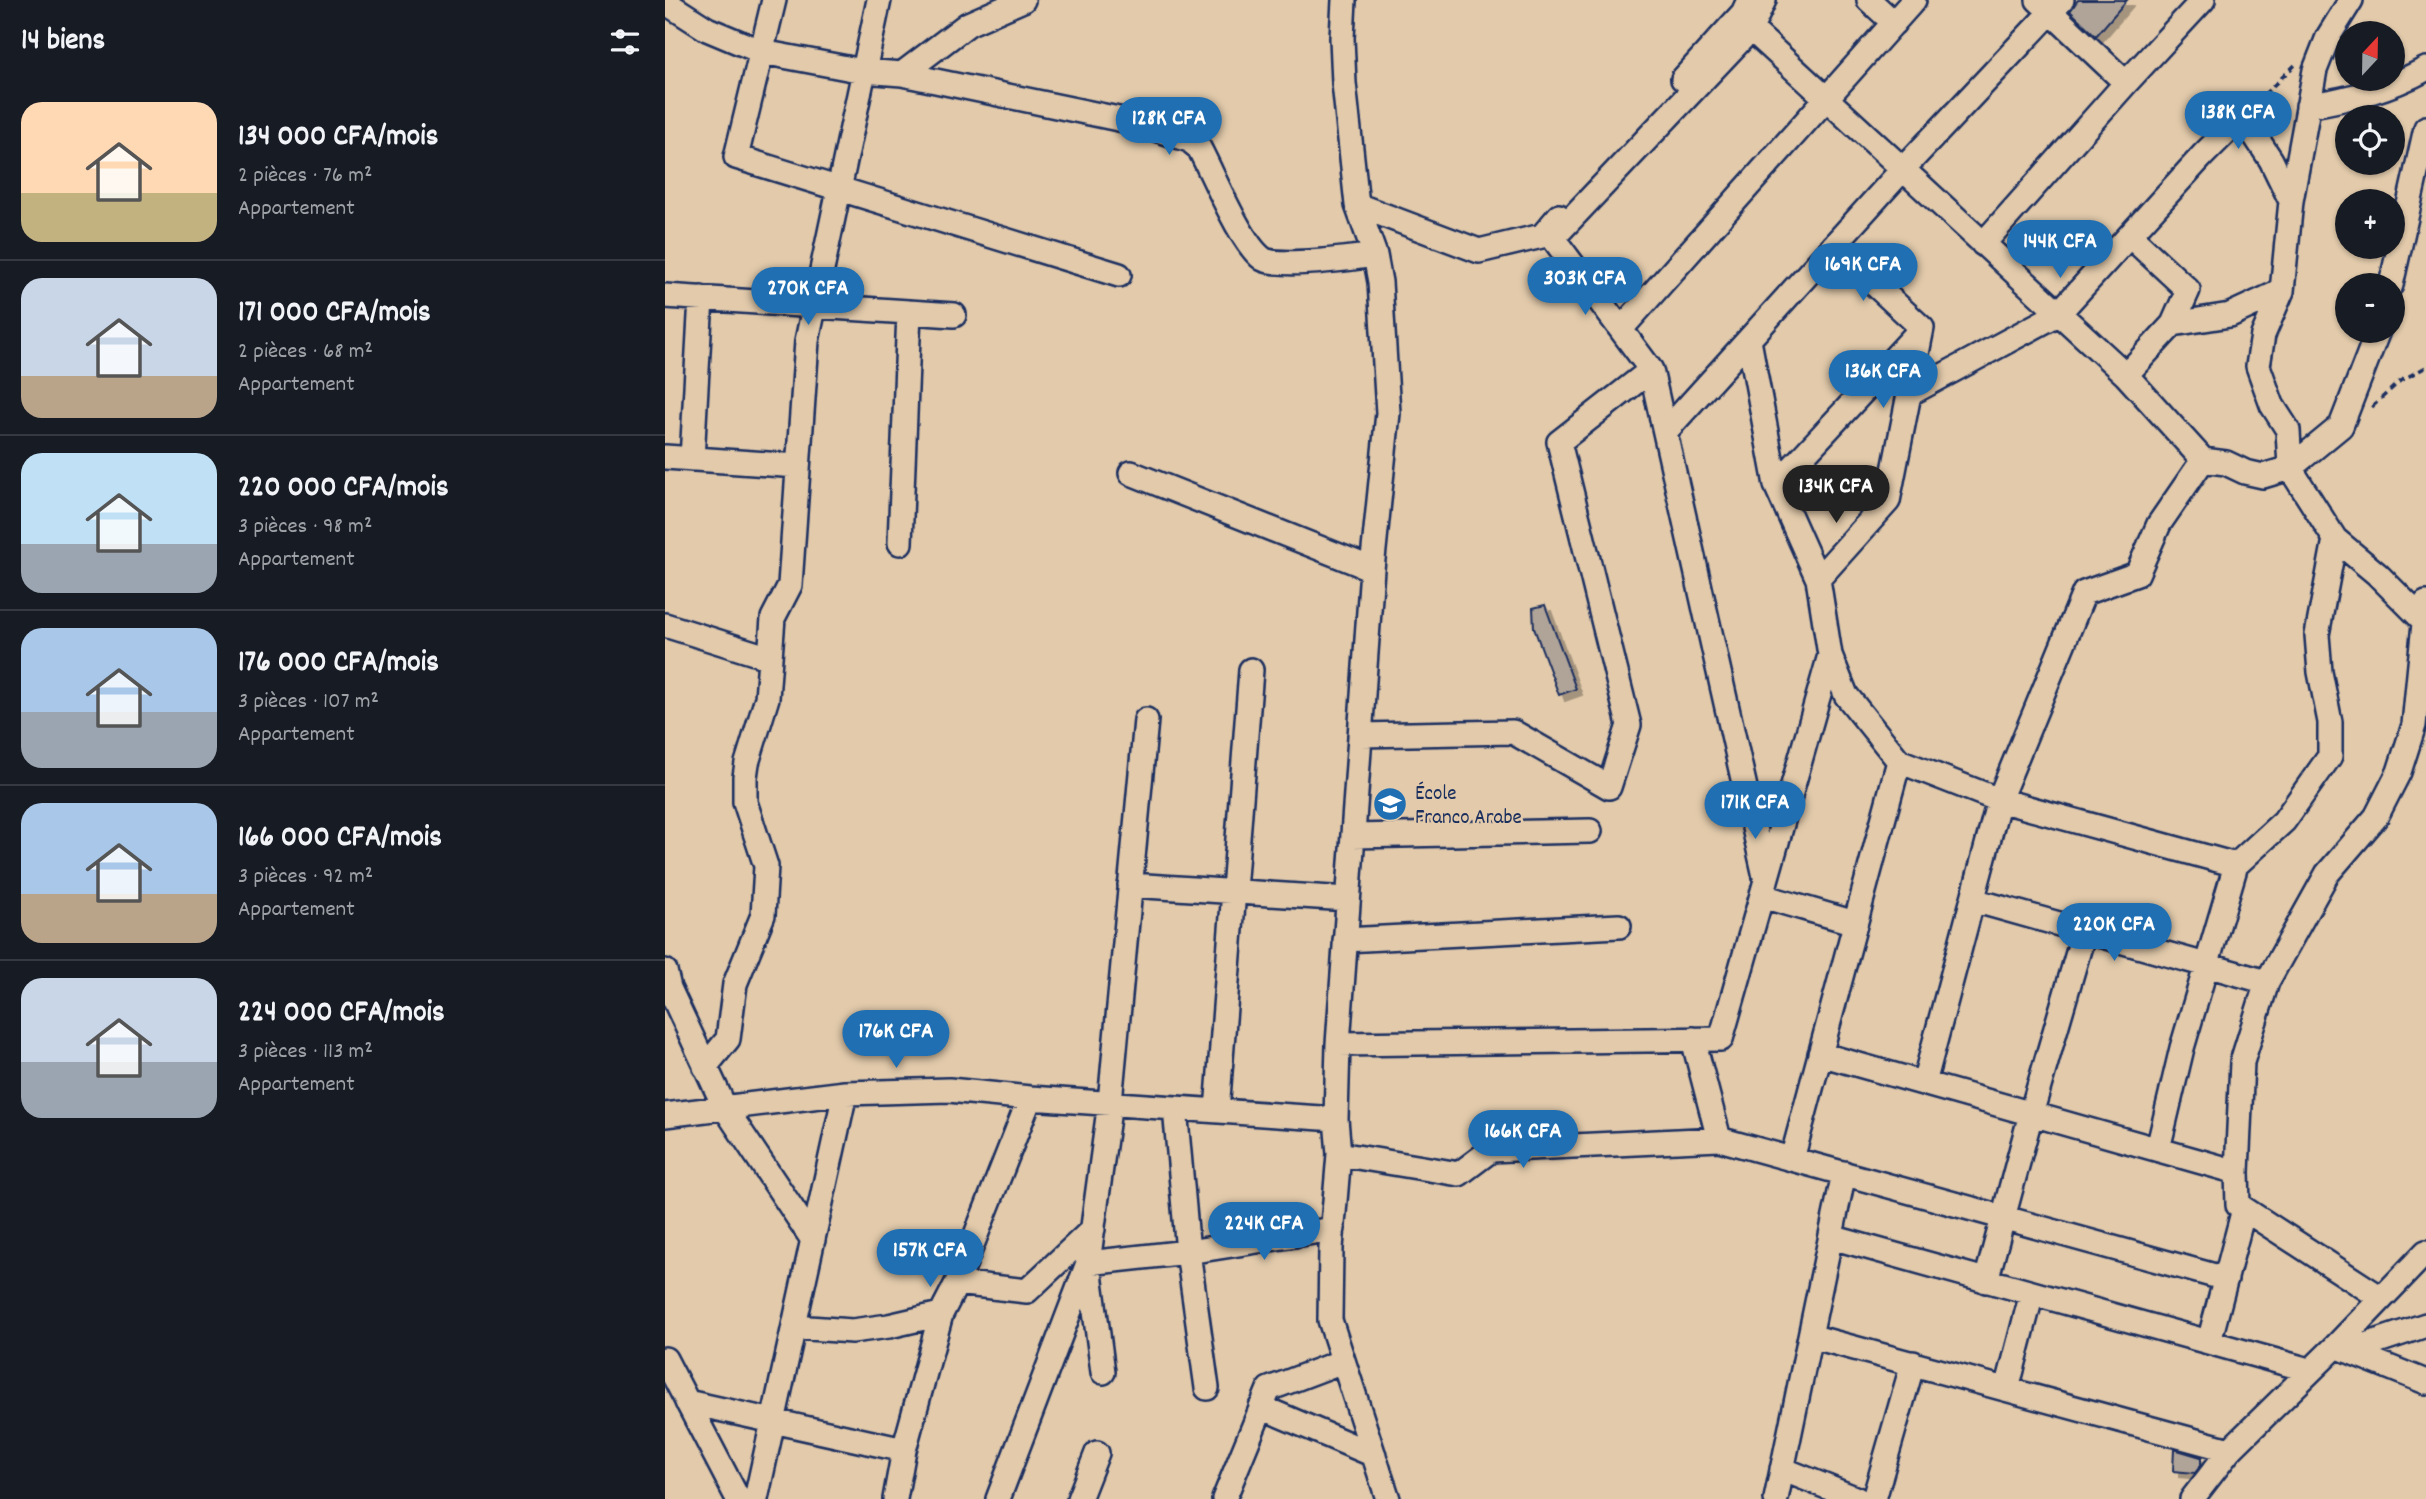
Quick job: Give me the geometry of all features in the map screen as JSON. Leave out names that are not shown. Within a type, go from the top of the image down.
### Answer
[{"type":"street","points":[[774,0],[736,157],[1119,275]]},
{"type":"street","points":[[705,1067],[728,1039],[735,984],[763,915],[766,866],[745,802],[745,777],[767,698],[773,618],[790,585],[807,341],[879,0]]},
{"type":"street","points":[[902,74],[968,24],[1023,0]]},
{"type":"street","points":[[1344,0],[1344,83],[1357,205],[1375,255],[1380,282],[1388,412],[1372,569],[1338,1044],[1336,1119],[1339,1154],[1330,1320],[1388,1499]]},
{"type":"street","points":[[1357,205],[1479,251],[1542,236],[1743,13],[1749,0]]},
{"type":"street","points":[[1764,0],[1751,29],[1553,238],[1651,370],[1764,888]]},
{"type":"street","points":[[1869,0],[1894,23]]},
{"type":"street","points":[[1621,329],[1915,0]]},
{"type":"street","points":[[1983,244],[2203,0]]},
{"type":"street","points":[[2351,0],[2328,37],[2315,70],[2291,201],[2282,291],[2263,335],[2258,366],[2272,405],[2288,430],[2290,468],[2335,538],[2425,617],[2414,725],[2399,772],[2376,817],[2327,874],[2267,982],[2242,1062],[2237,1172],[2238,1205],[2381,1298]]},
{"type":"street","points":[[665,2],[707,29],[762,52],[863,71],[902,74],[1133,122],[1189,140],[1199,148],[1250,247],[1265,261],[1327,262],[1375,255]]},
{"type":"street","points":[[1665,432],[2050,4],[2126,83]]},
{"type":"street","points":[[1751,29],[2126,375],[2203,460],[2225,463],[2263,476],[2290,468],[2341,426],[2373,343]]},
{"type":"street","points":[[2308,106],[2352,98],[2398,84],[2426,69]]},
{"type":"street","points":[[1909,394],[2058,314],[2242,116],[2271,160],[2291,201]]},
{"type":"street","points":[[2394,273],[2426,128]]},
{"type":"street","points":[[2126,375],[2172,324],[2188,290],[2130,236]]},
{"type":"street","points":[[1833,246],[1921,328]]},
{"type":"street","points":[[2172,324],[2230,314],[2282,291]]},
{"type":"street","points":[[665,296],[954,315]]},
{"type":"street","points":[[692,458],[701,298]]},
{"type":"street","points":[[900,543],[909,312]]},
{"type":"street","points":[[1818,579],[1888,501],[1921,328]]},
{"type":"street","points":[[1776,485],[1921,328]]},
{"type":"street","points":[[1749,340],[1776,485],[1818,579],[1830,655],[1846,695],[1899,761],[1999,800],[2236,865]]},
{"type":"street","points":[[1360,735],[1513,732],[1609,787],[1629,725],[1559,442],[1651,370]]},
{"type":"street","points":[[665,457],[798,466]]},
{"type":"street","points":[[1924,1083],[1999,800],[2084,593],[2137,574],[2159,524],[2203,460]]},
{"type":"street","points":[[1131,473],[1372,569]]},
{"type":"street","points":[[2158,1150],[2182,1048],[2236,865],[2284,821],[2330,756],[2330,722],[2320,672],[2317,635],[2335,538]]},
{"type":"street","points":[[665,625],[770,658]]},
{"type":"street","points":[[1338,1044],[1721,1039],[1830,655]]},
{"type":"street","points":[[1217,1111],[1251,670]]},
{"type":"street","points":[[997,1499],[1088,1263],[1110,1102],[1146,720]]},
{"type":"street","points":[[1791,1159],[1899,761]]},
{"type":"street","points":[[1353,836],[1590,831]]},
{"type":"street","points":[[1130,886],[1348,898]]},
{"type":"street","points":[[1764,888],[1855,923]]},
{"type":"street","points":[[1973,900],[2267,982]]},
{"type":"street","points":[[1345,940],[1619,926]]},
{"type":"street","points":[[1986,1280],[2084,932]]},
{"type":"street","points":[[666,982],[725,1108],[813,1240]]},
{"type":"street","points":[[1693,1039],[1719,1139]]},
{"type":"street","points":[[1820,1054],[2237,1172]]},
{"type":"street","points":[[665,1115],[845,1093],[949,1090],[1336,1119]]},
{"type":"street","points":[[756,1499],[845,1093]]},
{"type":"street","points":[[895,1499],[904,1450],[941,1314],[957,1283],[1030,1098]]},
{"type":"street","points":[[1175,1108],[1188,1252],[1207,1388]]},
{"type":"street","points":[[1339,1154],[1459,1174],[1491,1150],[1719,1139],[2226,1279]]},
{"type":"street","points":[[1776,1499],[1844,1173]]},
{"type":"street","points":[[2209,1342],[2244,1209]]},
{"type":"street","points":[[957,1283],[1027,1291],[1093,1229]]},
{"type":"street","points":[[1088,1263],[1188,1252],[1333,1229]]},
{"type":"street","points":[[1831,1237],[2309,1370]]},
{"type":"street","points":[[2192,1499],[2231,1450],[2309,1370],[2342,1348],[2381,1298],[2417,1269],[2426,1252]]},
{"type":"street","points":[[1088,1263],[1103,1372]]},
{"type":"street","points":[[2007,1389],[2032,1293]]},
{"type":"street","points":[[794,1327],[852,1331],[941,1314]]},
{"type":"street","points":[[2342,1348],[2426,1325]]},
{"type":"street","points":[[1810,1336],[2231,1450]]},
{"type":"street","points":[[2342,1348],[2426,1382]]},
{"type":"street","points":[[665,1359],[738,1499]]},
{"type":"street","points":[[1224,1499],[1269,1389],[1343,1361]]},
{"type":"street","points":[[1874,1499],[1913,1363]]},
{"type":"street","points":[[687,1402],[904,1450]]},
{"type":"street","points":[[1261,1407],[1374,1455]]},
{"type":"street","points":[[1079,1499],[1097,1453]]},
{"type":"street","points":[[1782,1469],[1857,1499]]},
{"type":"path","points":[[2242,116],[2300,61]]},
{"type":"path","points":[[2370,408],[2400,381],[2426,367]]},
{"type":"building","points":[[2078,0],[2127,0],[2096,36],[2070,11]]},
{"type":"building","points":[[1545,605],[1576,689],[1559,695],[1534,628],[1533,608]]},
{"type":"building","points":[[2174,1449],[2201,1457],[2201,1465],[2195,1473],[2173,1471]]},
{"type":"place","name":"École Franco Arabe","points":[[1390,804]]}]
